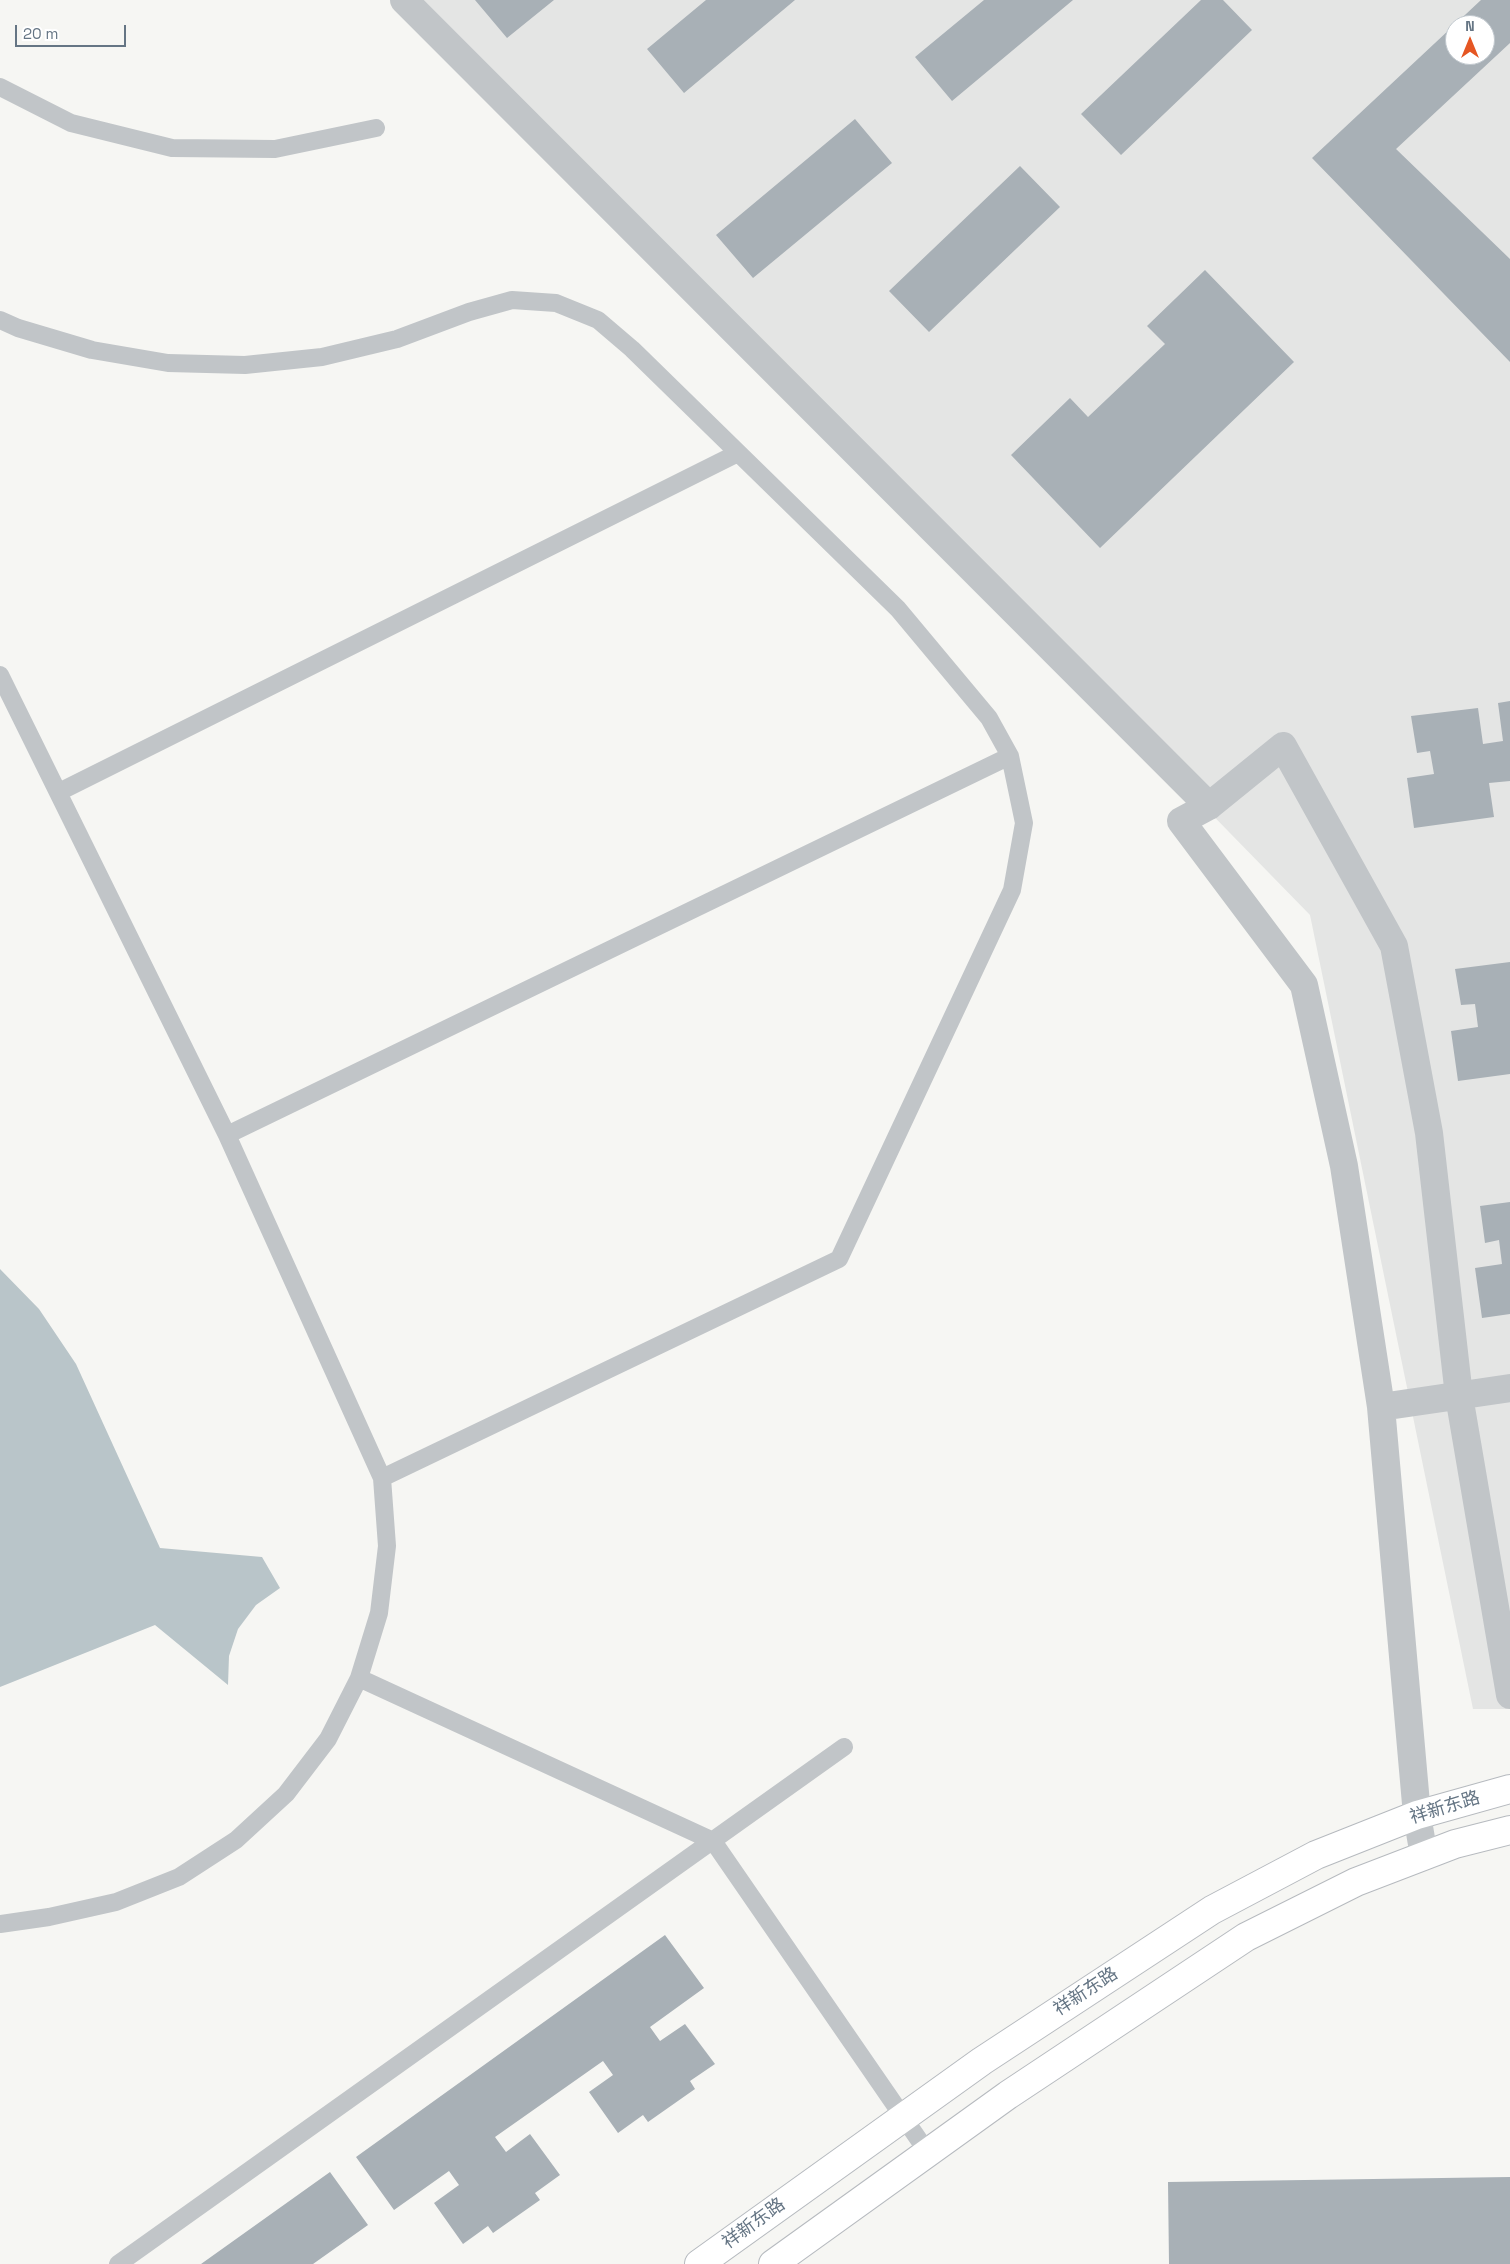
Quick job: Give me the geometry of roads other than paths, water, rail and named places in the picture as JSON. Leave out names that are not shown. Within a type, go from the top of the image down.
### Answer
[{"type":"street","points":[[404,0],[1209,806]]},
{"type":"street","points":[[1424,1856],[1417,1815],[1381,1407],[1344,1166],[1304,985],[1181,821],[1209,806],[1283,746],[1394,946],[1428,1133],[1459,1396],[1510,1695]]},
{"type":"street","points":[[1381,1407],[1510,1388]]},
{"type":"street","name":"祥新东路","points":[[699,2264],[982,2060],[1212,1910],[1316,1855],[1417,1815],[1510,1789]]},
{"type":"street","points":[[773,2264],[1008,2095],[1246,1937],[1356,1882],[1455,1844],[1510,1830]]},
{"type":"lane","points":[[0,87],[71,123],[172,148],[275,149],[376,128]]},
{"type":"lane","points":[[0,320],[18,328],[92,350],[168,363],[245,365],[322,357],[397,339],[468,312],[512,300],[556,303],[598,320],[632,349],[898,609],[989,718],[1010,756],[1024,823],[1012,890],[839,1259],[382,1478]]},
{"type":"lane","points":[[59,792],[738,453]]},
{"type":"lane","points":[[0,675],[227,1135],[382,1478],[387,1546],[379,1613],[359,1678],[328,1739],[286,1794],[236,1840],[179,1877],[116,1902],[49,1917],[0,1924]]},
{"type":"lane","points":[[227,1135],[1010,756]]},
{"type":"lane","points":[[359,1678],[713,1841],[928,2153]]},
{"type":"lane","points":[[118,2264],[844,1747]]}]
